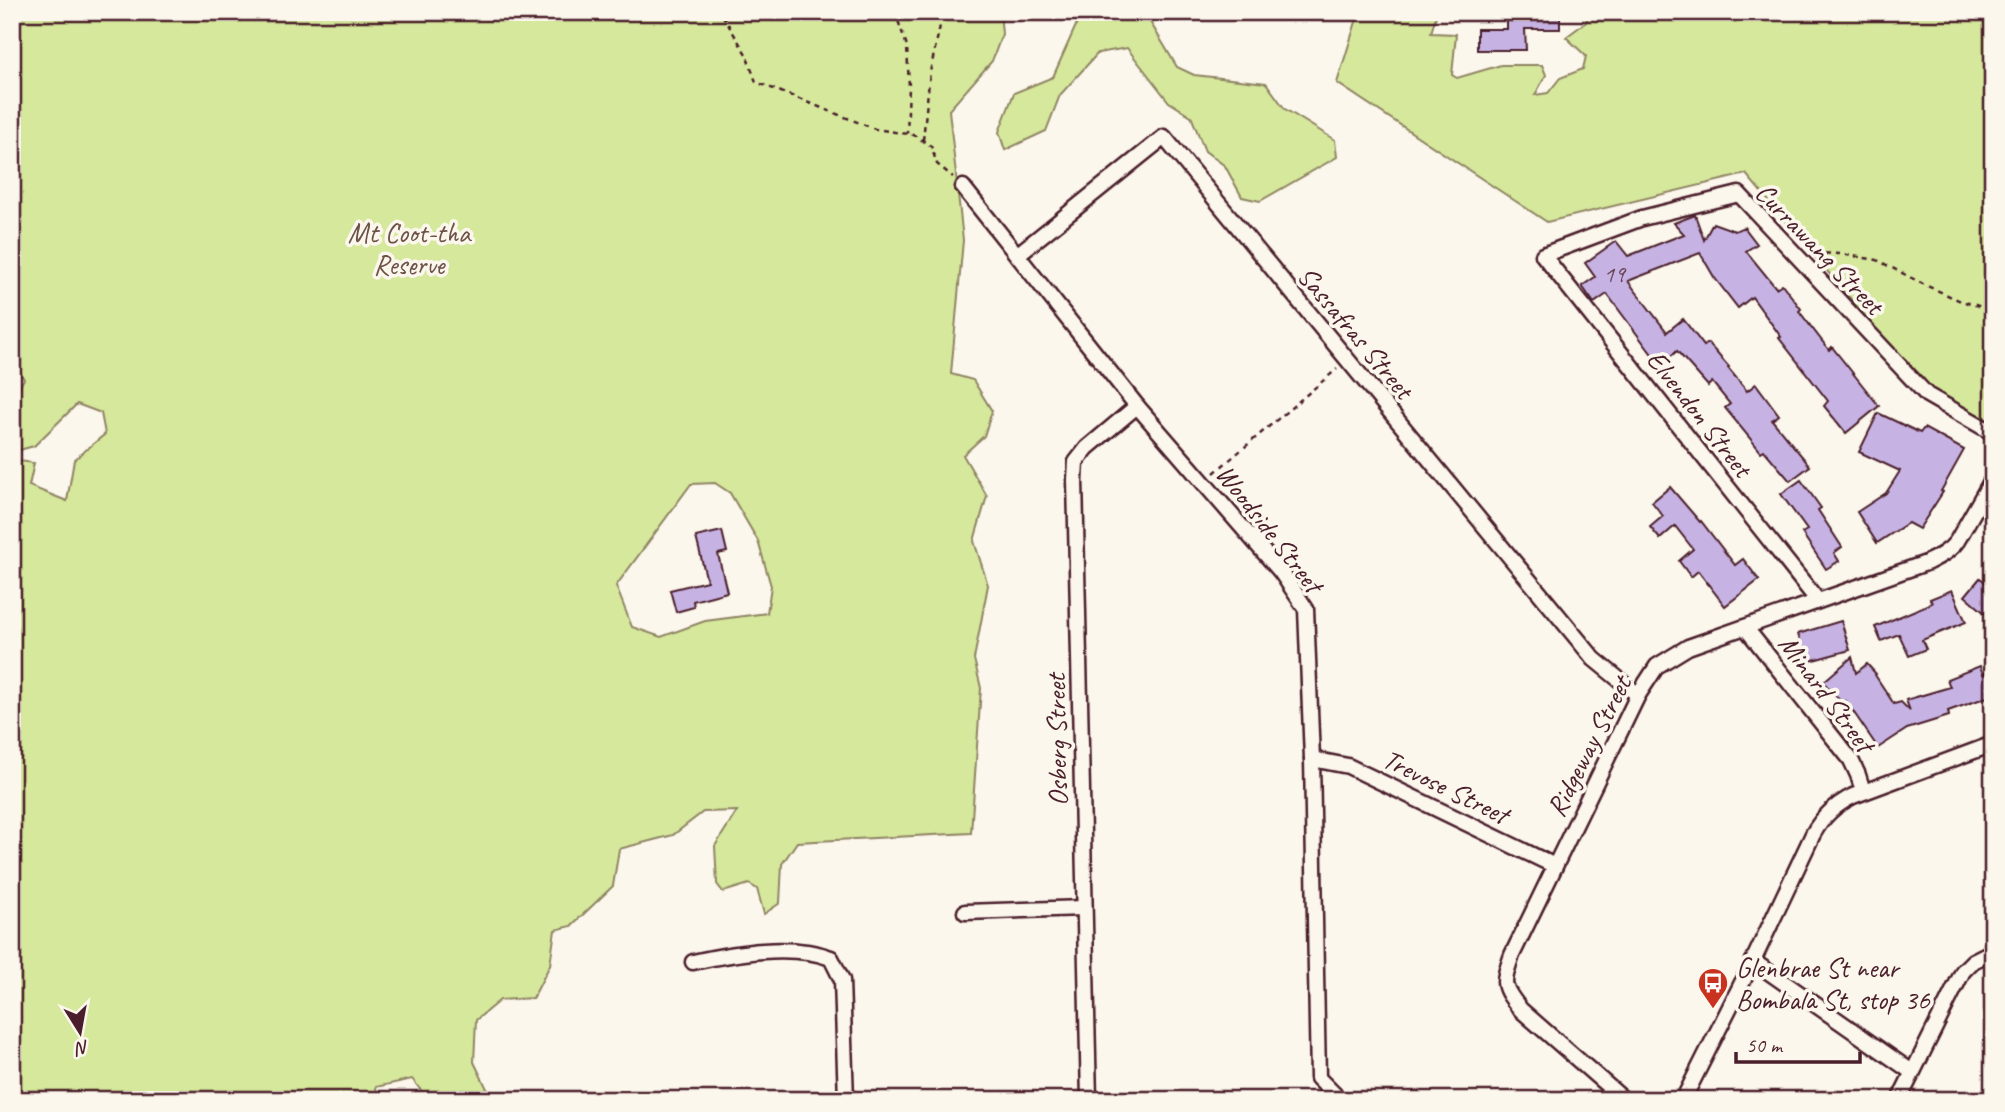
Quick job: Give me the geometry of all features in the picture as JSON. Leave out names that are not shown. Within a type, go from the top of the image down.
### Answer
[{"type":"street","name":"Sassafras Street","points":[[1017,255],[1164,137],[1594,659],[1638,695]]},
{"type":"street","name":"Woodside Street","points":[[963,187],[1137,407],[1281,572],[1306,609],[1312,758],[1318,1077],[1340,1100]]},
{"type":"street","name":"Currawang Street","points":[[1543,255],[1642,218],[1739,194],[1927,395],[1993,433]]},
{"type":"street","name":"Elvendon Street","points":[[1543,255],[1818,601]]},
{"type":"street","name":"Osberg Street","points":[[1089,1100],[1076,462],[1087,448],[1137,407]]},
{"type":"street","name":"Ridgeway Street","points":[[1624,1100],[1521,1010],[1508,994],[1504,979],[1512,955],[1638,695],[1657,666],[1688,647],[1926,562],[1948,551],[1957,541],[1993,478]]},
{"type":"street","name":"Minard Street","points":[[1745,627],[1850,760],[1864,791]]},
{"type":"street","points":[[1683,1100],[1818,825],[1837,805],[1864,791],[1993,744]]},
{"type":"street","name":"Trevose Street","points":[[1312,758],[1348,766],[1555,866]]},
{"type":"street","points":[[965,912],[1084,908]]},
{"type":"street","points":[[693,962],[738,953],[813,951],[831,958],[842,980],[846,1100]]},
{"type":"street","points":[[1899,1100],[1963,971],[1973,961],[1993,951]]},
{"type":"street","points":[[1753,961],[1912,1072]]},
{"type":"path","points":[[713,12],[723,16],[746,54],[756,82],[875,129],[914,135],[931,146],[937,164],[963,187]]},
{"type":"path","points":[[895,12],[907,46],[907,134]]},
{"type":"path","points":[[922,140],[930,72],[943,12]]},
{"type":"path","points":[[1993,140],[1989,144],[1993,170]]},
{"type":"path","points":[[1793,251],[1841,254],[1877,260],[1961,302],[1993,310]]},
{"type":"path","points":[[1204,482],[1348,360]]},
{"type":"green space","name":"Mt Coot-tha Reserve","points":[[12,12],[1000,12],[1002,34],[992,61],[949,110],[963,240],[951,374],[973,380],[992,411],[984,436],[963,455],[987,496],[974,541],[988,585],[974,659],[981,688],[971,833],[797,842],[782,864],[780,903],[764,914],[757,889],[749,884],[723,892],[717,884],[715,846],[737,811],[703,812],[673,835],[619,849],[613,886],[571,926],[555,930],[550,965],[533,998],[500,1000],[476,1020],[474,1062],[491,1097],[427,1098],[412,1079],[376,1087],[378,1100],[12,1100],[12,460],[34,463],[29,486],[67,501],[74,460],[105,434],[101,413],[77,404],[34,446],[12,452],[12,399],[24,379],[12,359]],"holes":[[[715,483],[730,493],[758,541],[771,586],[767,613],[705,621],[661,637],[632,627],[616,586],[691,484]]]},
{"type":"green space","points":[[1082,12],[1147,12],[1177,67],[1194,75],[1266,83],[1285,109],[1335,140],[1337,157],[1260,201],[1242,197],[1225,166],[1205,151],[1191,116],[1169,102],[1127,48],[1098,53],[1060,95],[1046,131],[1005,150],[999,132],[1014,93],[1053,77]]},
{"type":"green space","points":[[1359,12],[1437,12],[1431,33],[1456,34],[1452,75],[1457,78],[1501,65],[1542,65],[1546,75],[1535,95],[1548,93],[1560,78],[1583,69],[1586,56],[1566,37],[1586,22],[1590,12],[1993,12],[1993,423],[1921,383],[1746,174],[1547,222],[1337,83]]},
{"type":"building","points":[[1507,12],[1560,12],[1560,29],[1525,29],[1526,50],[1477,50],[1477,29],[1507,29]]},
{"type":"building","points":[[1695,215],[1704,240],[1713,223],[1735,231],[1744,227],[1757,244],[1746,251],[1776,288],[1782,284],[1829,350],[1832,347],[1879,406],[1846,433],[1824,406],[1828,401],[1779,338],[1781,337],[1752,297],[1738,308],[1714,277],[1700,253],[1628,281],[1667,332],[1683,319],[1704,346],[1708,343],[1747,391],[1756,384],[1779,415],[1772,420],[1810,466],[1790,481],[1764,450],[1761,452],[1725,408],[1730,404],[1712,382],[1708,386],[1677,351],[1660,365],[1607,294],[1594,303],[1582,286],[1595,277],[1585,263],[1616,241],[1628,256],[1684,234],[1674,223]]},
{"type":"building","points":[[1878,413],[1920,433],[1924,428],[1964,450],[1941,491],[1943,492],[1919,529],[1908,523],[1877,543],[1857,512],[1886,493],[1900,471],[1859,452]]},
{"type":"building","points":[[1801,480],[1821,508],[1818,510],[1842,547],[1834,553],[1839,561],[1826,569],[1802,533],[1807,530],[1781,494]]},
{"type":"building","points":[[1670,487],[1735,565],[1743,559],[1759,580],[1725,606],[1698,571],[1691,577],[1679,561],[1693,549],[1675,526],[1660,539],[1650,527],[1663,516],[1652,502]]},
{"type":"building","points":[[722,531],[727,552],[718,554],[727,592],[693,601],[694,607],[676,612],[670,590],[707,581],[696,537]]},
{"type":"building","points":[[1980,578],[1993,588],[1993,620],[1965,596]]},
{"type":"building","points":[[1952,590],[1966,622],[1922,640],[1926,649],[1909,656],[1899,634],[1881,641],[1875,627],[1932,603],[1930,599]]},
{"type":"building","points":[[1841,621],[1850,650],[1806,662],[1798,634]]},
{"type":"building","points":[[1852,657],[1856,673],[1867,664],[1894,704],[1901,702],[1910,711],[1906,700],[1950,687],[1947,679],[1980,666],[1983,674],[1993,669],[1993,695],[1948,711],[1949,716],[1907,729],[1878,748],[1846,701],[1843,704],[1823,682]]},
{"type":"place","name":"Glenbrae St near Bombala St, stop 36","points":[[1713,1010]]}]
